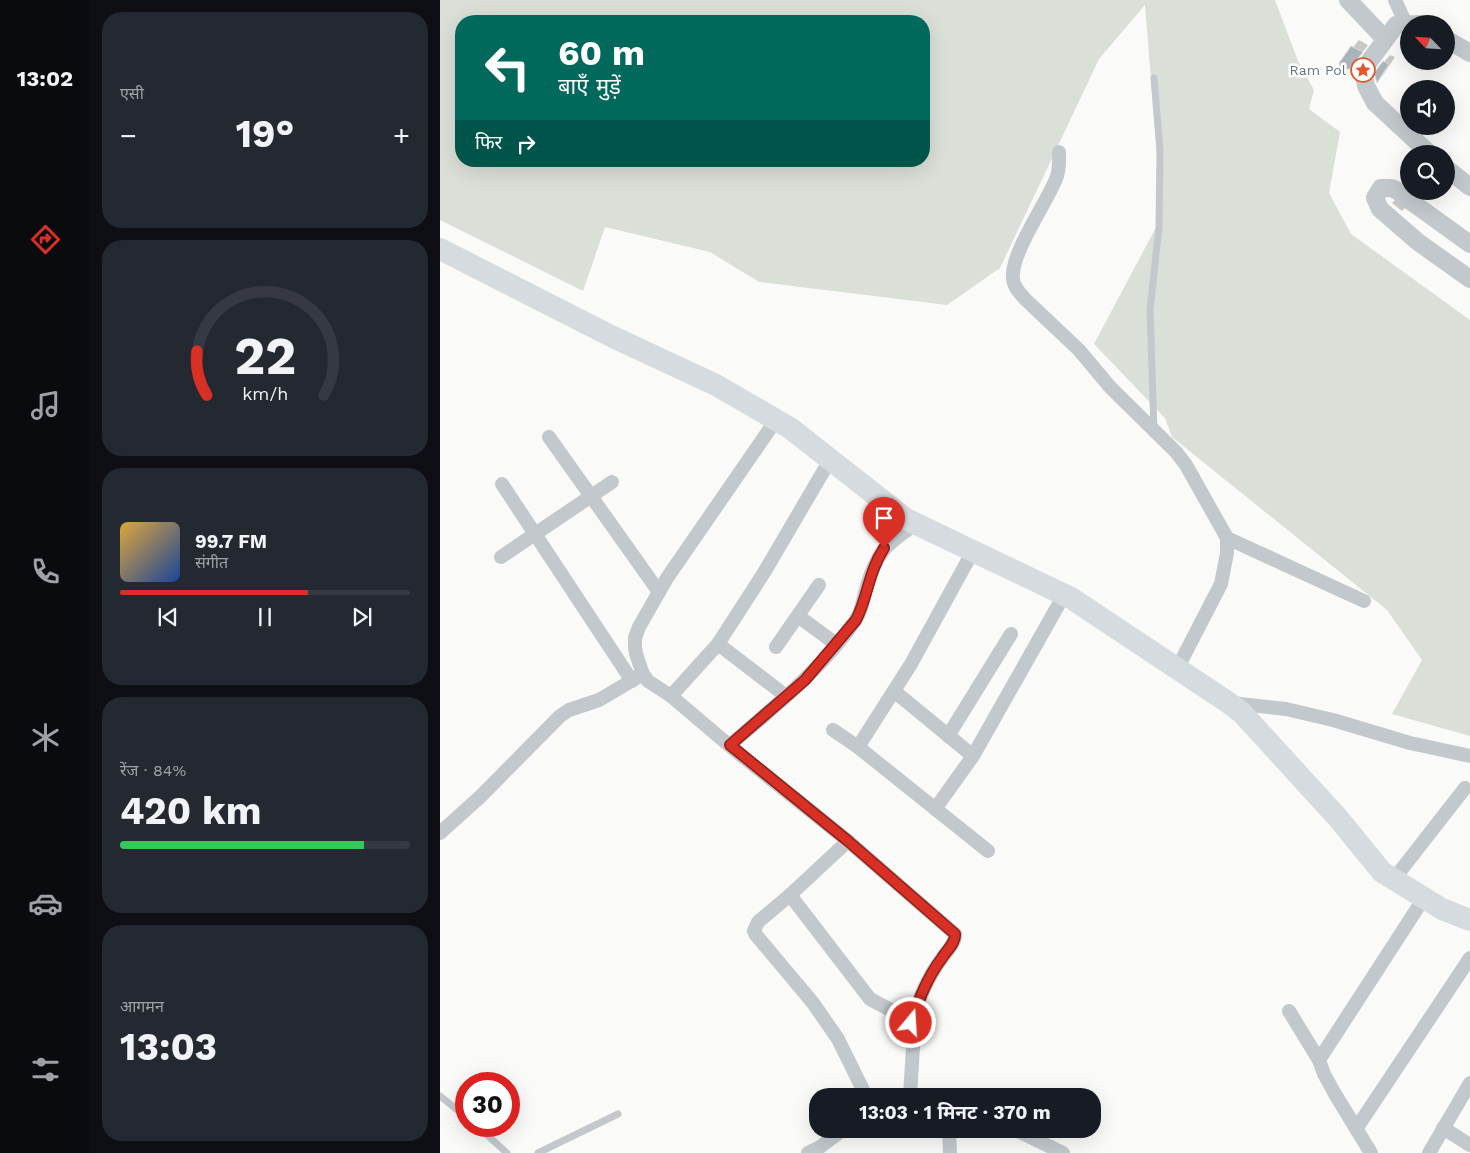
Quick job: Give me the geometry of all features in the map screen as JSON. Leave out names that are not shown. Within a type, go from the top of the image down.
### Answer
[{"type":"main road","points":[[440,249],[613,337],[716,385],[790,428],[906,519],[1064,595],[1242,713],[1338,818],[1382,872],[1442,909],[1470,920]]},
{"type":"street","points":[[1348,0],[1385,40]]},
{"type":"street","points":[[1396,0],[1406,15]]},
{"type":"street","points":[[1400,25],[1396,25],[1363,70],[1366,86],[1375,103],[1420,145]]},
{"type":"street","points":[[1455,44],[1470,53]]},
{"type":"street","points":[[1059,152],[1057,177],[1029,230],[1013,274],[1017,290],[1079,350],[1110,387],[1154,430],[1186,465],[1227,538],[1227,553],[1221,584],[1177,669]]},
{"type":"street","points":[[1455,175],[1470,187]]},
{"type":"street","points":[[1470,244],[1396,189],[1381,188],[1375,198],[1380,208],[1418,242],[1470,279]]},
{"type":"street","points":[[638,677],[635,638],[638,628],[678,560],[776,420]]},
{"type":"street","points":[[549,437],[659,592]]},
{"type":"street","points":[[671,696],[718,644],[765,571],[830,460]]},
{"type":"street","points":[[501,557],[612,482]]},
{"type":"street","points":[[502,484],[534,534],[638,677],[648,681],[671,696],[848,841],[955,934],[952,944],[931,972],[925,984],[911,1023]]},
{"type":"street","points":[[730,745],[805,680],[836,644],[856,620],[860,612],[873,568],[884,548],[916,524]]},
{"type":"street","points":[[1227,538],[1364,601]]},
{"type":"street","points":[[858,747],[911,664],[972,551]]},
{"type":"street","points":[[776,648],[819,585]]},
{"type":"street","points":[[935,809],[973,756],[1064,595]]},
{"type":"street","points":[[798,616],[836,644]]},
{"type":"street","points":[[948,736],[1011,634]]},
{"type":"street","points":[[718,644],[786,696]]},
{"type":"street","points":[[440,833],[481,796],[560,716],[569,710],[599,700],[638,677]]},
{"type":"street","points":[[894,691],[973,756]]},
{"type":"street","points":[[1229,703],[1286,708],[1410,743],[1470,756]]},
{"type":"street","points":[[833,730],[858,747],[988,851]]},
{"type":"street","points":[[1394,879],[1465,788]]},
{"type":"street","points":[[848,841],[758,922],[754,931],[813,1003],[838,1039],[862,1088]]},
{"type":"street","points":[[790,895],[870,999],[904,1017],[911,1023],[914,1031],[910,1088]]},
{"type":"street","points":[[1319,1060],[1424,898]]},
{"type":"street","points":[[1356,1128],[1470,958]]},
{"type":"street","points":[[1289,1011],[1319,1060],[1334,1094],[1371,1153]]},
{"type":"street","points":[[1429,1153],[1470,1083]]},
{"type":"street","points":[[1443,1128],[1470,1145]]},
{"type":"street","points":[[808,1153],[830,1138]]},
{"type":"street","points":[[949,1138],[950,1153]]},
{"type":"street","points":[[1032,1138],[1063,1153]]},
{"type":"lane","points":[[1154,78],[1160,151],[1160,227],[1150,310],[1154,430]]},
{"type":"lane","points":[[440,1096],[455,1108]]},
{"type":"lane","points":[[538,1153],[618,1114]]},
{"type":"lane","points":[[490,1137],[508,1153]]},
{"type":"shaded area","points":[[440,0],[1275,0],[1298,61],[1314,90],[1309,109],[1340,132],[1329,193],[1351,234],[1470,320],[1470,736],[1392,714],[1422,660],[1387,610],[1172,437],[1165,418],[1094,344],[1162,216],[1145,5],[1099,59],[1000,268],[947,305],[759,282],[710,252],[605,227],[583,291],[440,220]]},
{"type":"building","points":[[1351,46],[1363,52],[1349,69],[1344,70],[1340,67],[1339,63]]},
{"type":"building","points":[[1383,61],[1389,64],[1377,83],[1374,73]]},
{"type":"place","name":"Ram Pol","points":[[1363,70]]},
{"type":"route","points":[[884,548],[873,568],[856,620],[805,680],[730,745],[848,841],[955,934],[952,944],[931,972],[925,984],[911,1023]]}]
